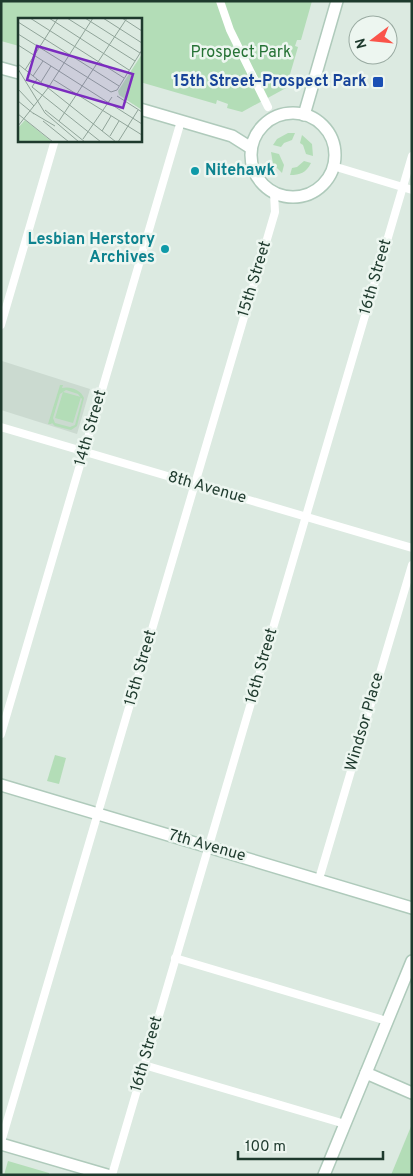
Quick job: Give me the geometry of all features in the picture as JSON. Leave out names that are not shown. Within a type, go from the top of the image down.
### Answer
[{"type":"street","points":[[220,1],[230,30],[268,107]]},
{"type":"street","points":[[304,115],[337,1]]},
{"type":"street","points":[[1,68],[18,74]]},
{"type":"street","points":[[141,109],[232,136],[251,148]]},
{"type":"street","points":[[289,113],[304,115],[317,121],[327,132],[333,145],[335,158],[324,183],[308,195],[286,197],[266,188],[257,177],[251,163],[251,148],[258,132],[267,122],[289,113]]},
{"type":"street","name":"14th Street","points":[[1,734],[181,121]]},
{"type":"street","points":[[1,325],[55,141]]},
{"type":"street","name":"16th Street","points":[[112,1175],[412,156]]},
{"type":"street","points":[[333,166],[412,190]]},
{"type":"street","name":"15th Street","points":[[1,1143],[275,212],[274,193]]},
{"type":"street","name":"8th Avenue","points":[[1,427],[412,548]]},
{"type":"street","name":"Windsor Place","points":[[318,879],[412,564]]},
{"type":"street","name":"7th Avenue","points":[[1,786],[412,908]]},
{"type":"street","points":[[175,958],[387,1021]]},
{"type":"street","points":[[324,1175],[412,962]]},
{"type":"street","points":[[144,1065],[345,1124]]},
{"type":"street","points":[[366,1073],[412,1093]]},
{"type":"street","points":[[1,1143],[107,1175]]},
{"type":"shaded area","points":[[2,361],[90,389],[77,434],[1,410]]},
{"type":"green space","name":"Prospect Park","points":[[1,1],[312,1],[301,40],[297,40],[295,46],[298,47],[286,88],[242,112],[227,108],[228,104],[217,100],[216,104],[141,82],[141,18],[18,18],[18,46],[1,41]]},
{"type":"green space","points":[[288,133],[295,133],[292,140],[284,143],[281,147],[273,145],[277,139]]},
{"type":"green space","points":[[302,135],[312,144],[313,156],[306,154],[303,145],[300,143]]},
{"type":"green space","points":[[271,152],[279,154],[284,165],[282,173],[273,164]]},
{"type":"green space","points":[[304,161],[311,163],[305,171],[300,174],[290,175],[292,168],[297,167]]},
{"type":"green space","points":[[60,385],[63,385],[62,388],[72,388],[78,391],[84,398],[77,426],[71,430],[55,426],[52,423],[48,424]],"holes":[[[66,390],[78,394],[82,399],[75,425],[70,427],[55,423],[53,418],[60,394]]]},
{"type":"green space","points":[[63,392],[81,397],[73,423],[55,418]]},
{"type":"green space","points":[[55,755],[66,758],[59,784],[47,781]]},
{"type":"green space","points":[[412,1124],[412,1175],[391,1175]]},
{"type":"green space","points":[[8,1161],[49,1173],[49,1175],[4,1175]]},
{"type":"place","name":"15th Street–Prospect Park","points":[[378,82]]},
{"type":"place","name":"Nitehawk","points":[[195,171]]},
{"type":"place","name":"Lesbian Herstory Archives","points":[[165,249]]}]
